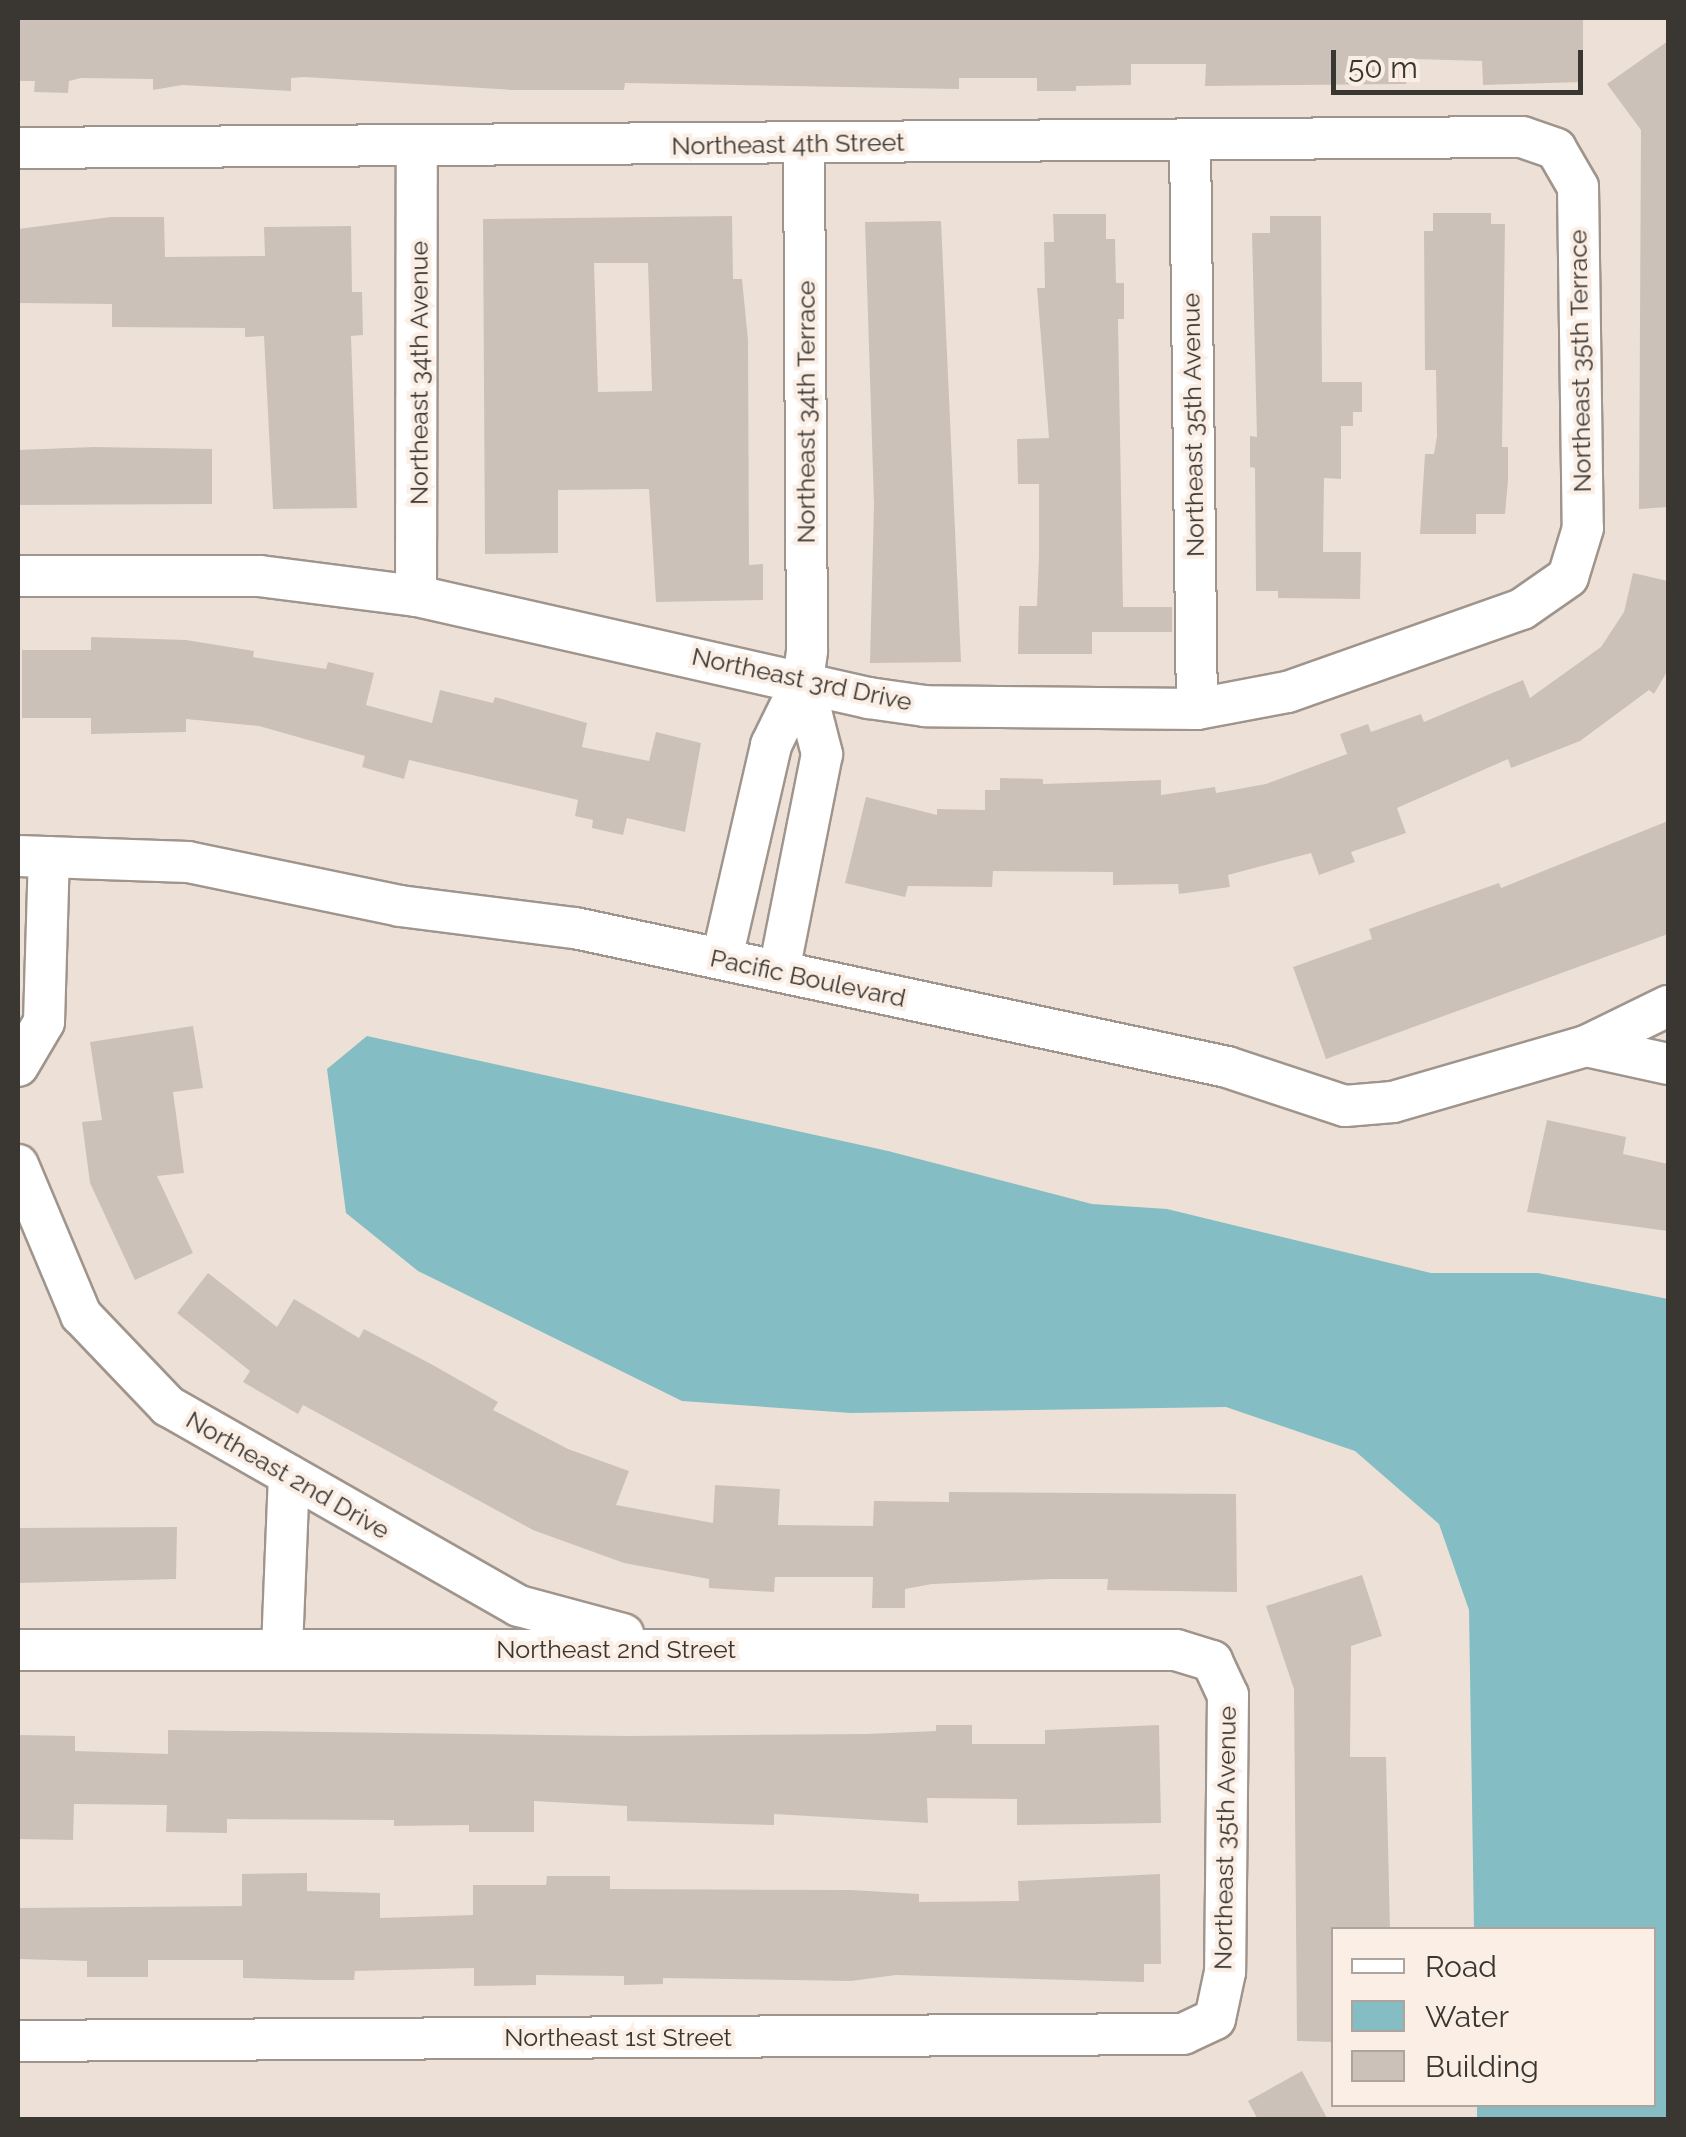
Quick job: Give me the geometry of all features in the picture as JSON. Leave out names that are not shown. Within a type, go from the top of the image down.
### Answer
[{"type":"street","name":"Northeast 4th Street","points":[[18,148],[1522,137],[1556,148]]},
{"type":"street","name":"Northeast 35th Avenue","points":[[1190,140],[1196,709]]},
{"type":"street","name":"Northeast 34th Terrace","points":[[779,971],[822,754],[803,680],[804,144]]},
{"type":"street","name":"Northeast 34th Avenue","points":[[416,596],[417,148]]},
{"type":"street","name":"Northeast 35th Terrace","points":[[1556,148],[1578,187],[1583,528],[1568,577]]},
{"type":"street","name":"Northeast 3rd Drive","points":[[18,576],[260,576],[416,596],[925,706],[1196,709],[1287,692],[1522,609],[1568,577]]},
{"type":"street","name":"Northeast 34th Terrace","points":[[722,958],[771,745],[803,680]]},
{"type":"street","name":"Pacific Boulevard","points":[[33,856],[188,862],[400,906],[575,928],[1227,1067],[1345,1106],[1393,1102],[1586,1046],[1668,1006]]},
{"type":"street","points":[[18,1066],[44,1022],[33,856]]},
{"type":"street","points":[[1586,1046],[1668,1064]]},
{"type":"street","name":"Northeast 2nd Drive","points":[[18,1165],[81,1315],[168,1406],[518,1606],[675,1648]]},
{"type":"street","points":[[282,1649],[289,1475]]},
{"type":"street","name":"Northeast 2nd Street","points":[[18,1650],[1176,1650],[1212,1660]]},
{"type":"street","name":"Northeast 35th Avenue","points":[[1212,1660],[1228,1696],[1225,1972],[1216,2019]]},
{"type":"street","name":"Northeast 1st Street","points":[[18,2040],[1183,2034],[1216,2019]]},
{"type":"water","points":[[367,1036],[888,1151],[1092,1204],[1167,1209],[1431,1273],[1538,1273],[1668,1299],[1668,2119],[1477,2119],[1477,2107],[1656,2107],[1656,1927],[1474,1927],[1469,1610],[1439,1524],[1355,1451],[1226,1407],[851,1413],[682,1401],[418,1271],[346,1213],[327,1069]]},
{"type":"building","points":[[18,18],[1583,18],[1583,82],[1483,85],[1482,61],[1414,59],[1406,84],[1205,86],[1206,64],[1131,64],[1131,85],[1076,86],[1076,91],[1037,91],[1037,78],[959,78],[959,89],[625,83],[624,90],[512,90],[305,77],[291,78],[291,91],[182,85],[153,90],[153,79],[81,78],[69,81],[68,93],[34,92],[35,81],[18,81]]},
{"type":"building","points":[[1668,41],[1668,507],[1639,509],[1641,130],[1607,84]]},
{"type":"building","points":[[1433,213],[1491,213],[1491,224],[1505,224],[1505,514],[1476,514],[1476,534],[1420,534],[1425,454],[1434,454],[1437,436],[1436,370],[1425,370],[1424,231],[1433,231]]},
{"type":"building","points":[[1053,214],[1106,214],[1106,239],[1115,239],[1116,283],[1124,283],[1124,319],[1118,319],[1123,607],[1172,607],[1172,632],[1092,632],[1092,654],[1018,654],[1019,606],[1037,606],[1039,484],[1018,484],[1017,439],[1049,438],[1037,288],[1045,288],[1044,242],[1054,242]]},
{"type":"building","points":[[732,216],[733,279],[742,279],[748,340],[749,565],[763,564],[763,600],[656,602],[649,489],[558,490],[558,553],[485,554],[483,219]],"holes":[[[594,263],[648,263],[652,391],[598,392]]]},
{"type":"building","points":[[1270,216],[1321,216],[1322,382],[1362,382],[1362,412],[1353,412],[1353,426],[1341,426],[1341,479],[1324,478],[1323,552],[1361,552],[1360,599],[1278,598],[1278,591],[1256,591],[1255,468],[1250,467],[1250,436],[1257,437],[1252,233],[1270,233]]},
{"type":"building","points":[[111,217],[164,217],[165,257],[265,256],[264,227],[351,226],[352,292],[362,292],[363,335],[351,336],[357,508],[273,509],[264,336],[245,337],[245,328],[112,327],[112,304],[18,303],[18,229]]},
{"type":"building","points":[[941,221],[961,662],[870,663],[874,504],[865,222]]},
{"type":"building","points":[[212,449],[212,504],[18,505],[18,450]]},
{"type":"building","points":[[1633,573],[1668,581],[1668,670],[1654,694],[1649,690],[1580,741],[1511,768],[1508,759],[1397,808],[1406,833],[1351,852],[1355,862],[1319,875],[1311,853],[1228,875],[1230,887],[1179,894],[1178,884],[1113,885],[1113,872],[993,871],[992,887],[908,886],[905,897],[845,883],[866,797],[937,815],[937,809],[985,810],[985,790],[1000,790],[1000,778],[1043,779],[1043,784],[1161,780],[1161,795],[1215,787],[1216,793],[1266,784],[1347,754],[1340,734],[1368,724],[1371,732],[1421,714],[1424,722],[1523,680],[1530,698],[1601,647],[1624,612]]},
{"type":"building","points":[[91,637],[186,640],[254,651],[253,657],[326,669],[328,662],[374,673],[366,705],[432,723],[440,690],[493,703],[495,697],[587,723],[582,747],[649,761],[656,732],[701,743],[685,832],[627,818],[623,835],[592,828],[593,820],[575,816],[578,800],[409,760],[404,779],[362,767],[365,756],[259,726],[186,719],[186,732],[91,734],[91,718],[22,718],[22,650],[91,650]]},
{"type":"building","points":[[1668,821],[1668,934],[1326,1059],[1293,967],[1372,939],[1369,929],[1499,883],[1501,888]]},
{"type":"building","points":[[193,1026],[203,1088],[173,1092],[184,1173],[157,1176],[193,1253],[135,1280],[90,1183],[82,1122],[102,1120],[90,1042]]},
{"type":"building","points":[[1547,1120],[1626,1137],[1623,1154],[1668,1164],[1668,1231],[1527,1212]]},
{"type":"building","points":[[208,1273],[277,1327],[294,1299],[359,1338],[364,1329],[431,1364],[498,1402],[493,1410],[568,1449],[629,1471],[616,1505],[713,1523],[715,1485],[780,1489],[778,1525],[873,1526],[874,1501],[949,1502],[949,1492],[1236,1494],[1237,1592],[1107,1590],[1108,1579],[932,1584],[905,1589],[905,1608],[872,1608],[873,1577],[775,1577],[774,1592],[709,1588],[709,1579],[624,1563],[533,1530],[303,1405],[298,1414],[243,1382],[250,1371],[177,1313]]},
{"type":"building","points":[[177,1527],[176,1579],[18,1583],[18,1528]]},
{"type":"building","points":[[1362,1575],[1382,1636],[1351,1646],[1350,1757],[1386,1757],[1390,1927],[1331,1927],[1331,2042],[1297,2041],[1294,1689],[1266,1606]]},
{"type":"building","points":[[936,1725],[972,1725],[972,1744],[1045,1744],[1045,1730],[1159,1725],[1161,1823],[1017,1825],[1017,1799],[927,1798],[928,1823],[774,1814],[774,1825],[627,1821],[627,1806],[534,1801],[534,1832],[469,1832],[469,1825],[394,1826],[394,1820],[227,1819],[227,1833],[166,1832],[167,1805],[74,1804],[73,1840],[18,1839],[18,1735],[75,1736],[75,1751],[168,1754],[168,1730],[628,1736],[866,1734],[936,1731]]},
{"type":"building","points":[[307,1873],[307,1891],[380,1893],[380,1918],[473,1915],[473,1885],[546,1885],[547,1876],[610,1876],[610,1889],[851,1890],[919,1894],[919,1902],[1019,1901],[1018,1881],[1160,1874],[1161,1964],[1144,1964],[1144,1982],[896,1975],[851,1981],[663,1978],[663,1984],[624,1985],[624,1976],[536,1975],[536,1985],[474,1986],[474,1968],[355,1971],[354,1980],[317,1980],[243,1978],[243,1960],[148,1960],[148,1977],[87,1977],[87,1961],[18,1959],[18,1908],[242,1906],[242,1874]]},
{"type":"building","points":[[1302,2071],[1328,2120],[1258,2120],[1248,2101]]}]
